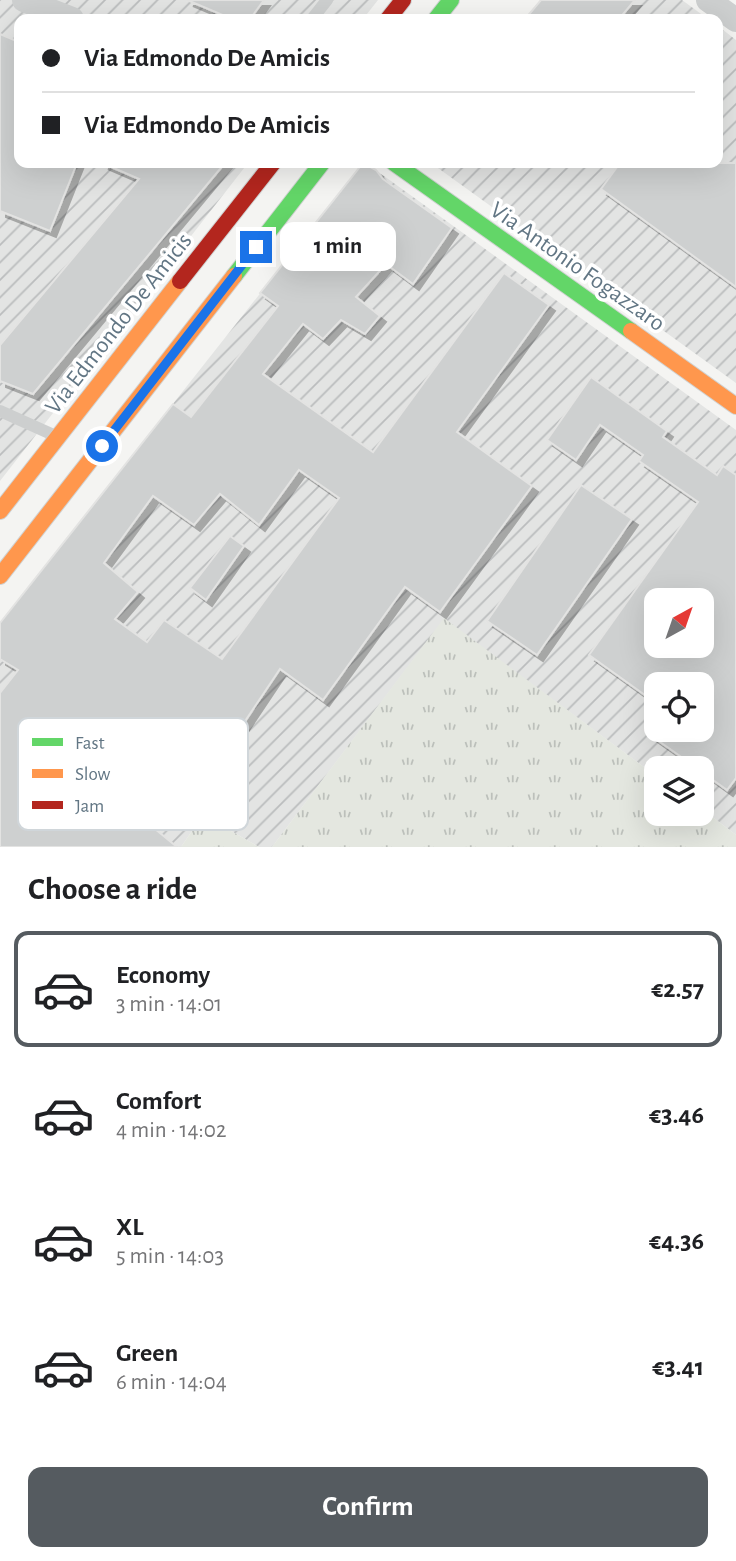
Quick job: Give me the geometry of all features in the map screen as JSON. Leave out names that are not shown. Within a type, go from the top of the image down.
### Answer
[{"type":"main road","points":[[392,14],[403,0]]},
{"type":"main road","points":[[440,14],[451,0]]},
{"type":"main road","name":"Via Edmondo De Amicis","points":[[0,511],[269,168]]},
{"type":"main road","points":[[0,576],[318,168]]},
{"type":"main road","name":"Via Antonio Fogazzaro","points":[[401,168],[736,406]]},
{"type":"street","points":[[24,0],[59,14]]},
{"type":"street","points":[[708,0],[736,20]]},
{"type":"lane","points":[[316,14],[327,0]]},
{"type":"lane","points":[[0,411],[58,437]]},
{"type":"shaded area","points":[[0,0],[378,0],[367,14],[14,14],[14,168],[244,168],[0,481]]},
{"type":"shaded area","points":[[542,0],[682,0],[701,14],[530,14]]},
{"type":"shaded area","points":[[723,30],[736,40],[736,383],[438,168],[723,168]]},
{"type":"shaded area","points":[[359,168],[373,168],[736,430],[736,835],[714,818],[714,756],[644,756],[644,767],[444,619],[272,847],[259,847],[229,830],[248,830],[248,718],[18,718],[18,830],[193,830],[181,847],[0,847],[0,623]]},
{"type":"green space","points":[[444,618],[644,767],[644,826],[714,826],[714,818],[736,835],[736,847],[272,847]]},
{"type":"green space","points":[[193,830],[229,830],[259,847],[181,847]]},
{"type":"building","points":[[187,0],[264,0],[254,14],[220,14]]},
{"type":"building","points":[[541,0],[635,0],[623,14],[529,14]]},
{"type":"building","points":[[0,34],[14,40],[14,168],[75,168],[50,231],[0,211]]},
{"type":"building","points":[[723,163],[736,163],[736,287],[601,189],[616,168],[723,168]]},
{"type":"building","points":[[114,168],[221,168],[33,394],[0,381],[0,345],[139,179]]},
{"type":"building","points":[[359,168],[376,170],[383,179],[452,228],[413,284],[386,264],[356,297],[380,316],[365,334],[341,320],[323,339],[303,324],[263,374],[373,452],[504,273],[549,305],[457,432],[532,486],[440,612],[405,587],[323,700],[280,669],[247,718],[18,718],[18,830],[156,830],[177,847],[0,847],[0,693],[18,670],[0,659],[0,623],[173,404],[191,417],[278,306],[260,293]],"holes":[[[299,470],[339,498],[222,659],[164,620],[147,642],[115,619],[138,592],[104,563],[153,496],[194,525],[220,494],[259,525]]]},
{"type":"building","points":[[591,377],[667,431],[663,437],[717,475],[723,466],[736,475],[736,778],[727,790],[714,781],[714,756],[680,756],[660,742],[714,742],[714,672],[644,672],[644,694],[589,655],[698,502],[639,461],[643,455],[600,425],[576,460],[547,440]]},
{"type":"building","points":[[581,485],[632,519],[537,655],[487,621]]},
{"type":"building","points":[[230,536],[244,546],[206,600],[190,588]]},
{"type":"traffic: fast","points":[[440,14],[451,0]]},
{"type":"traffic: fast","points":[[234,276],[318,168]]},
{"type":"traffic: fast","points":[[401,168],[631,331]]},
{"type":"traffic: slow","points":[[0,576],[234,276]]},
{"type":"traffic: slow","points":[[0,511],[180,281]]},
{"type":"traffic: slow","points":[[631,331],[736,406]]},
{"type":"traffic: jam","points":[[392,14],[403,0]]},
{"type":"traffic: jam","points":[[180,281],[269,168]]},
{"type":"route","points":[[102,446],[256,247]]}]
